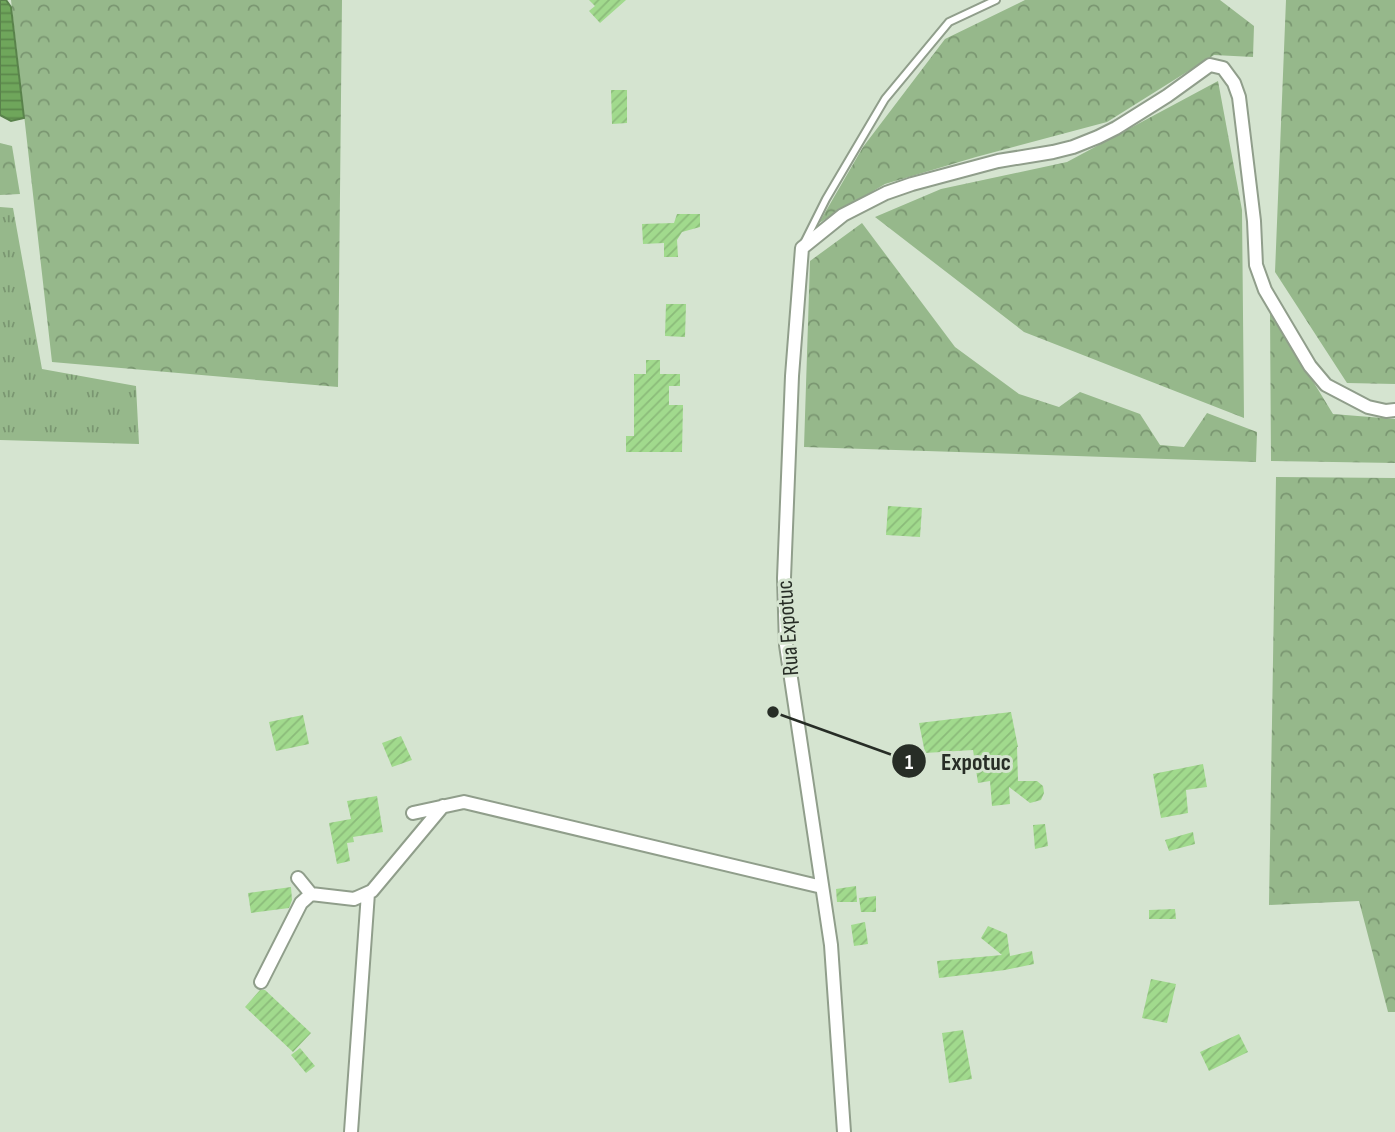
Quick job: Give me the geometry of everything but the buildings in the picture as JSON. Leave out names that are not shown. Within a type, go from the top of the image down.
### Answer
[{"type":"street","points":[[802,248],[843,215],[886,193],[998,161],[1073,147],[1116,128],[1210,65],[1223,68],[1234,83],[1239,97],[1254,221],[1256,265],[1265,290],[1310,366],[1326,385],[1368,407],[1395,410]]},
{"type":"street","name":"Rua Expotuc","points":[[802,248],[792,376],[783,578],[786,645],[831,945],[844,1132]]},
{"type":"street","points":[[413,813],[464,802],[822,887]]},
{"type":"street","points":[[298,878],[311,894],[354,899],[368,893],[443,806]]},
{"type":"street","points":[[351,1132],[368,893]]},
{"type":"street","points":[[261,982],[301,903],[311,894]]},
{"type":"lane","points":[[802,248],[826,199],[885,99],[949,22],[996,0]]},
{"type":"green space","points":[[11,0],[342,0],[338,387],[52,362]]},
{"type":"green space","points":[[1025,0],[1220,0],[1254,26],[1253,57],[1214,55],[1107,122],[885,184],[819,223],[863,147],[945,39]]},
{"type":"green space","points":[[1286,0],[1395,0],[1395,384],[1347,383],[1275,272]]},
{"type":"green space","points":[[1218,81],[1242,210],[1244,418],[1024,332],[875,217],[941,189],[1067,162]]},
{"type":"green space","points":[[0,143],[12,146],[20,194],[0,195]]},
{"type":"green space","points":[[0,207],[13,208],[42,369],[136,386],[139,444],[0,440]]},
{"type":"green space","points":[[862,223],[955,347],[1019,394],[1059,407],[1080,392],[1140,414],[1160,445],[1184,447],[1207,413],[1257,432],[1256,462],[804,447],[810,261]]},
{"type":"green space","points":[[1270,311],[1333,414],[1395,419],[1395,463],[1271,461]]},
{"type":"green space","points":[[1276,477],[1395,478],[1395,1012],[1388,1012],[1359,901],[1269,905]]},
{"type":"shaded area","points":[[0,0],[6,0],[11,7],[24,118],[11,121],[0,115]]},
{"type":"place","name":"Expotuc","points":[[773,712]]}]
